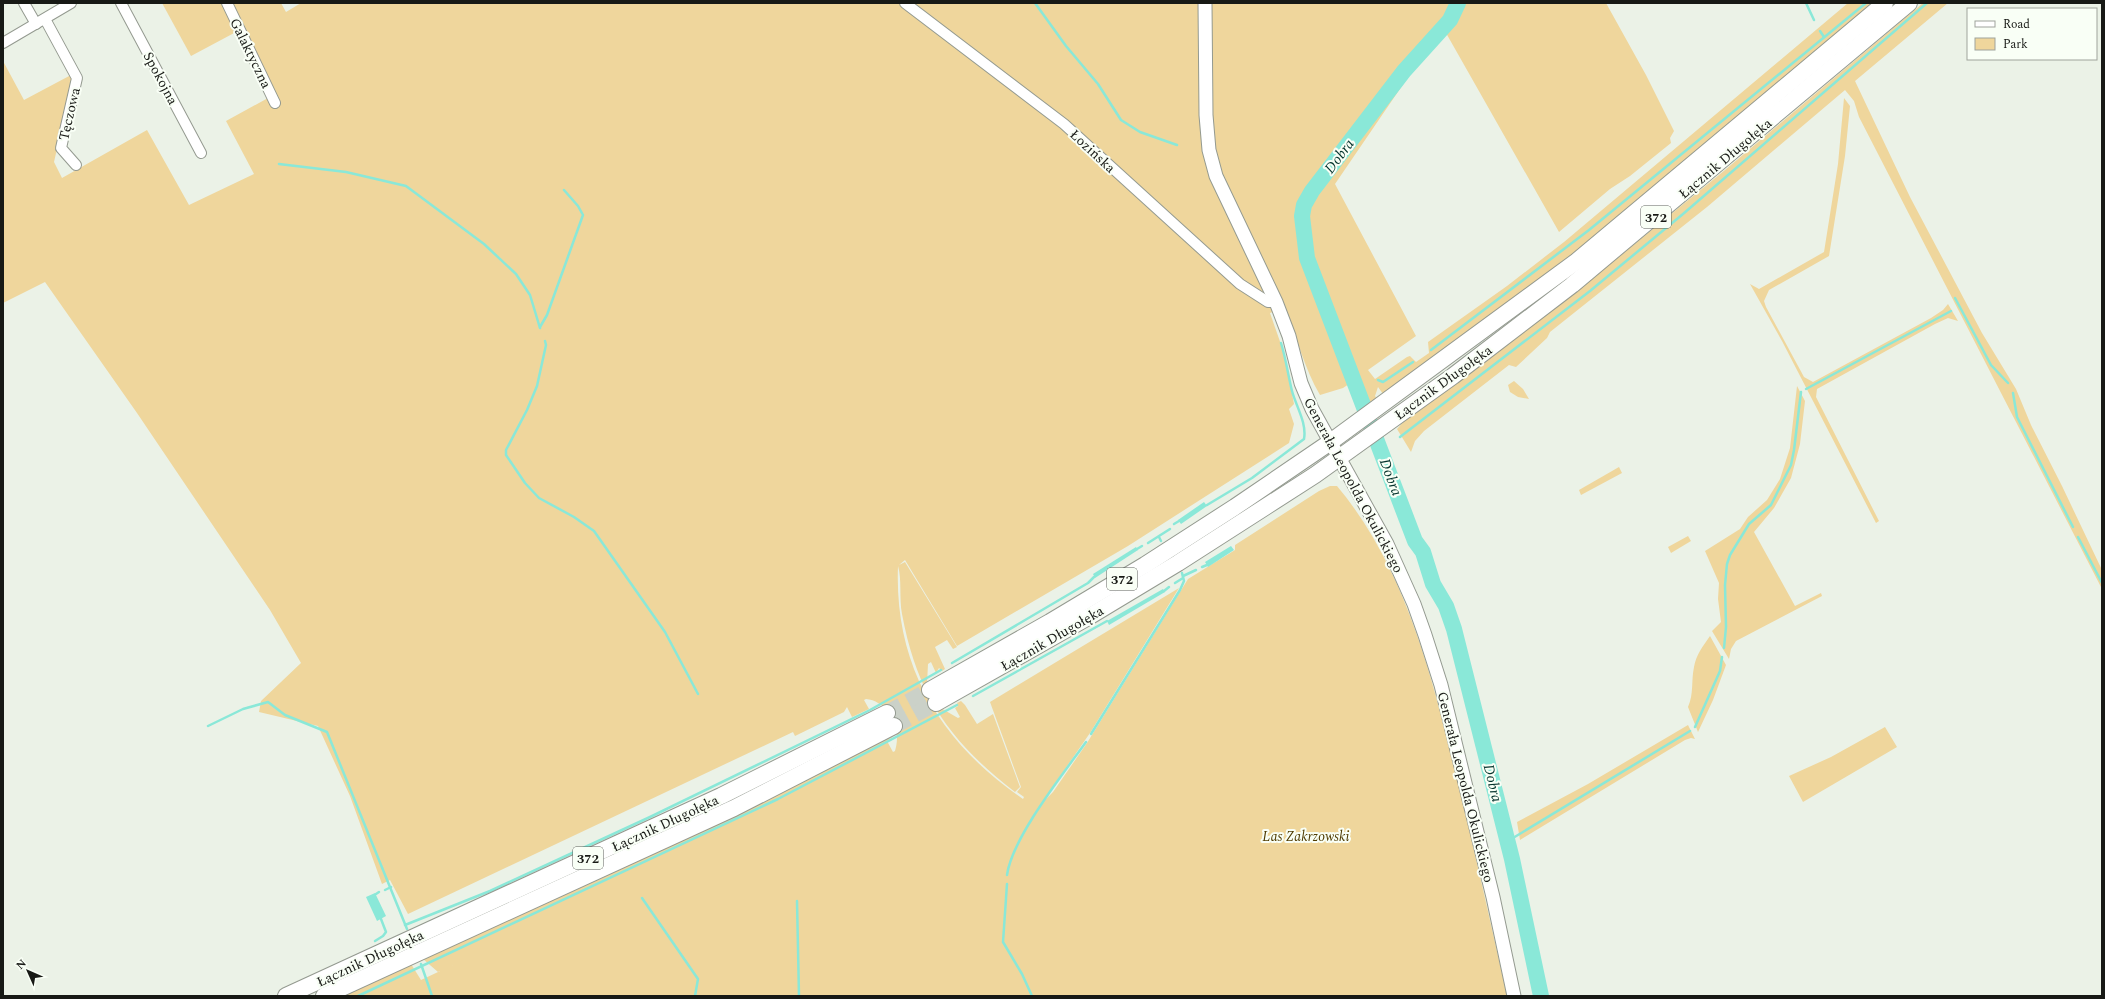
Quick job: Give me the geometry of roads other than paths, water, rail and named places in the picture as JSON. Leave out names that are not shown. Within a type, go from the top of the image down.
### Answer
[{"type":"main road","name":"Łącznik Długołęka","points":[[1885,3],[1577,261],[1386,402],[1235,508],[933,696],[1084,620],[1178,563],[1289,492],[1338,458],[1499,341],[1601,262],[1909,3]]},
{"type":"main road","name":"Łącznik Długołęka","points":[[286,996],[890,720],[734,808],[324,996]]},
{"type":"street","points":[[24,3],[41,21]]},
{"type":"street","points":[[3,43],[71,3]]},
{"type":"street","name":"Spokojna","points":[[121,3],[201,153]]},
{"type":"street","name":"Galaktyczna","points":[[227,3],[275,103]]},
{"type":"street","name":"Łozińska","points":[[905,3],[1064,124],[1240,284],[1268,302],[1276,302]]},
{"type":"street","name":"Generała Leopolda Okulickiego","points":[[1205,3],[1206,115],[1209,150],[1216,176],[1276,302],[1289,336],[1308,400],[1329,443],[1373,517],[1398,567],[1414,604],[1433,658],[1493,897],[1514,996]]},
{"type":"street","name":"Tęczowa","points":[[41,21],[77,78],[61,148],[76,165]]},
{"type":"water","points":[[1204,502],[1207,506],[1181,524],[1178,520]]},
{"type":"water","points":[[1231,546],[1234,550],[1208,567],[1205,562]]},
{"type":"water","points":[[1136,547],[1138,550],[1095,578],[1093,574]]},
{"type":"water","points":[[1163,589],[1165,592],[1109,625],[1107,621]]},
{"type":"water","points":[[375,893],[386,916],[377,921],[366,897]]},
{"type":"waterway","points":[[1035,3],[1066,46],[1098,84],[1121,120],[1140,132],[1177,145]]},
{"type":"waterway","name":"Dobra","points":[[1458,3],[1450,20],[1404,71],[1312,191],[1304,205],[1302,216],[1307,258],[1415,541],[1423,552],[1433,584],[1446,606],[1454,629],[1512,859],[1541,996]]},
{"type":"waterway","points":[[1806,3],[1814,20]]},
{"type":"waterway","points":[[1431,350],[1589,230],[1866,3]]},
{"type":"waterway","points":[[1400,437],[1590,291],[1683,214],[1927,3]]},
{"type":"waterway","points":[[1820,31],[1824,37]]},
{"type":"waterway","points":[[279,164],[346,172],[406,186],[484,244],[516,274],[530,295],[540,328]]},
{"type":"waterway","points":[[540,327],[547,315],[583,215],[578,206],[564,190]]},
{"type":"waterway","points":[[1955,298],[1991,365],[2008,383]]},
{"type":"waterway","points":[[1806,389],[1951,311]]},
{"type":"waterway","points":[[545,341],[546,345],[537,386],[527,410],[506,450],[506,455],[525,483],[539,498],[574,517],[594,531],[665,632],[698,694]]},
{"type":"waterway","points":[[1207,505],[1252,478],[1304,439],[1305,433],[1303,421],[1292,391],[1281,343]]},
{"type":"waterway","points":[[1378,380],[1383,382],[1413,362]]},
{"type":"waterway","points":[[1724,648],[1726,627],[1725,585],[1727,564],[1730,555],[1749,524],[1771,505],[1791,465],[1801,392]]},
{"type":"waterway","points":[[2013,393],[2017,417],[2073,527]]},
{"type":"waterway","points":[[1174,524],[1179,521]]},
{"type":"waterway","points":[[1148,543],[1170,529]]},
{"type":"waterway","points":[[1159,537],[1161,541]]},
{"type":"waterway","points":[[2078,537],[2102,583]]},
{"type":"waterway","points":[[1137,549],[1142,546]]},
{"type":"waterway","points":[[1202,567],[1207,565]]},
{"type":"waterway","points":[[1183,576],[1196,570]]},
{"type":"waterway","points":[[1091,734],[1180,590],[1184,581],[1182,573]]},
{"type":"waterway","points":[[952,663],[1088,583],[1094,577]]},
{"type":"waterway","points":[[1175,583],[1183,578]]},
{"type":"waterway","points":[[1164,591],[1169,587]]},
{"type":"waterway","points":[[973,696],[1107,621]]},
{"type":"waterway","points":[[1695,727],[1720,671],[1722,657]]},
{"type":"waterway","points":[[405,925],[490,891],[650,817],[870,710],[941,670]]},
{"type":"waterway","points":[[208,726],[243,709],[268,702],[285,715],[327,732],[407,929]]},
{"type":"waterway","points":[[358,996],[778,799],[957,705]]},
{"type":"waterway","points":[[1508,841],[1690,731]]},
{"type":"waterway","points":[[1007,875],[1018,843],[1028,825],[1052,788],[1086,742]]},
{"type":"waterway","points":[[1007,884],[1003,942],[1022,974],[1032,996]]},
{"type":"waterway","points":[[385,890],[391,887]]},
{"type":"waterway","points":[[642,898],[698,979],[695,996]]},
{"type":"waterway","points":[[797,901],[799,996]]},
{"type":"waterway","points":[[375,941],[386,932],[381,919]]},
{"type":"waterway","points":[[421,964],[432,996]]},
{"type":"tunnel","points":[[887,713],[930,690]]},
{"type":"tunnel","points":[[894,726],[936,703]]},
{"type":"park label","name":"Las Zakrzowski","points":[[1306,836]]}]
